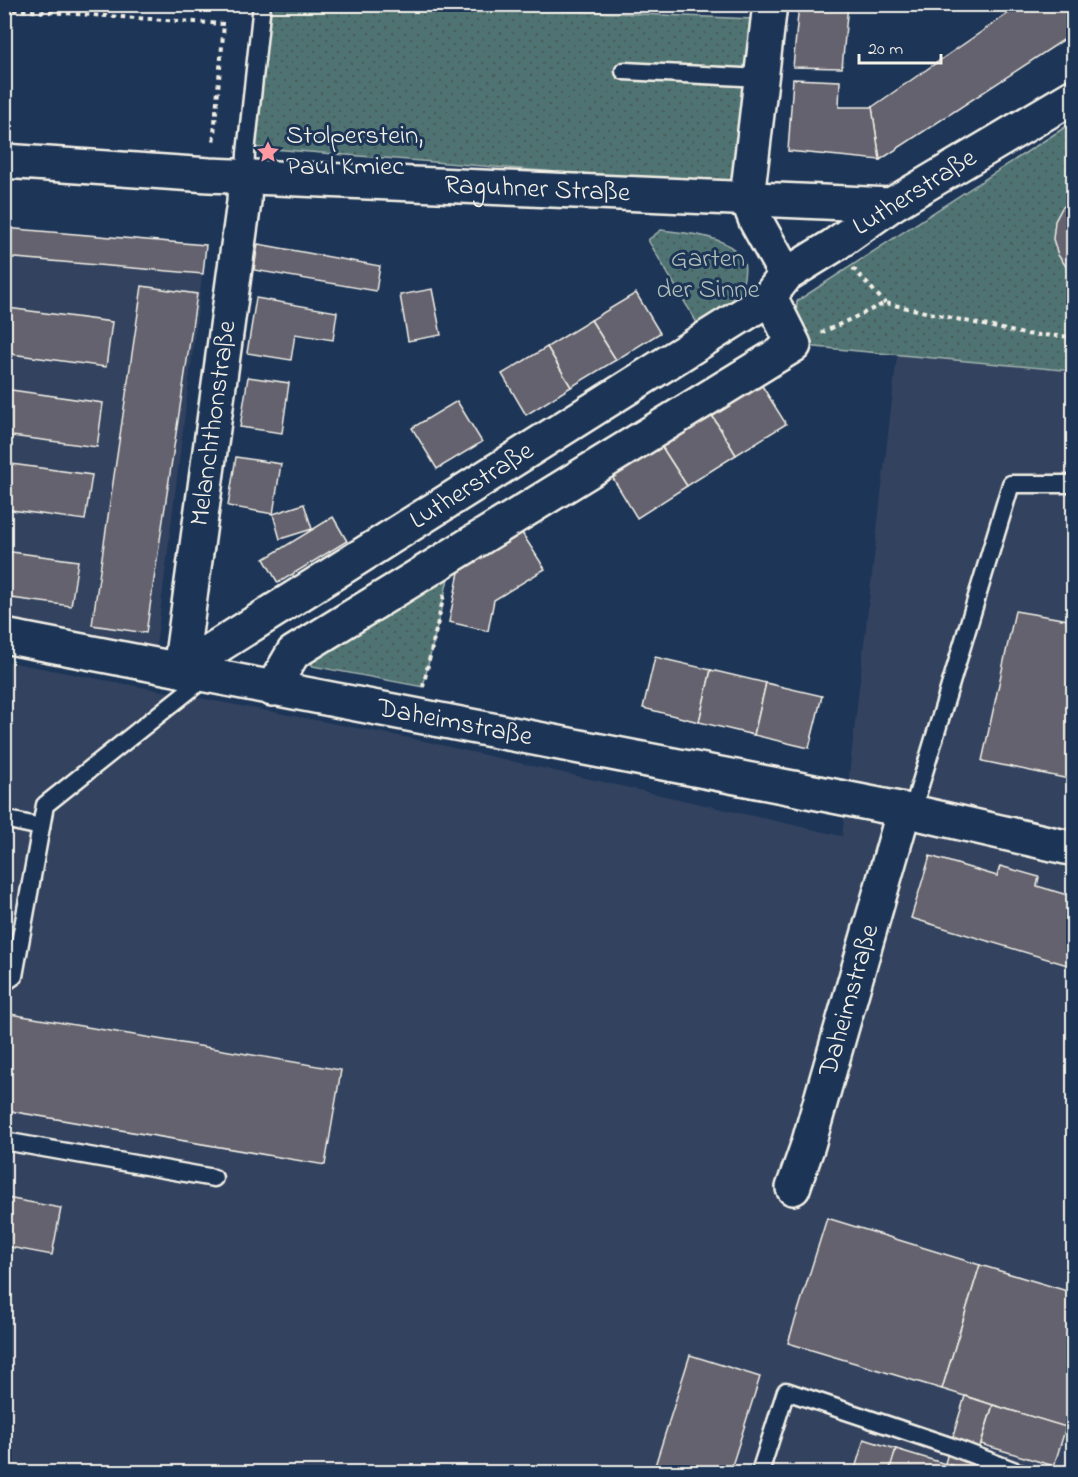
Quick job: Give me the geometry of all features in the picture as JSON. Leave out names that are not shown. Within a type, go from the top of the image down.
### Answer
[{"type":"street","points":[[770,4],[747,198],[756,221],[786,275]]},
{"type":"street","name":"Lutherstraße","points":[[193,673],[765,301],[786,275],[891,206],[1074,96]]},
{"type":"street","name":"Raguhner Straße","points":[[4,161],[246,177],[891,206]]},
{"type":"street","name":"Melanchthonstraße","points":[[193,673],[246,177]]},
{"type":"street","points":[[765,301],[774,305],[794,345]]},
{"type":"street","name":"Lutherstraße","points":[[272,689],[293,652],[794,345]]},
{"type":"street","name":"Daheimstraße","points":[[4,636],[908,811],[1074,849]]},
{"type":"street","name":"Daheimstraße","points":[[794,1188],[908,811]]},
{"type":"lane","points":[[246,177],[246,153],[262,4]]},
{"type":"lane","points":[[624,71],[762,78]]},
{"type":"lane","points":[[908,811],[1011,484],[1074,484]]},
{"type":"lane","points":[[4,983],[14,976],[45,805],[193,673]]},
{"type":"lane","points":[[4,819],[41,827]]},
{"type":"lane","points":[[4,1141],[214,1178]]},
{"type":"lane","points":[[760,1473],[786,1391],[950,1446],[1018,1473]]},
{"type":"path","points":[[4,9],[224,24],[209,175]]},
{"type":"path","points":[[833,246],[885,303],[1024,334],[1074,337]]},
{"type":"path","points":[[794,345],[885,303]]},
{"type":"path","points":[[416,716],[445,593]]},
{"type":"shaded area","points":[[4,228],[206,245],[155,655],[5,626]]},
{"type":"shaded area","points":[[897,355],[1073,371],[1073,1472],[5,1472],[4,661],[410,738],[842,836]]},
{"type":"green space","points":[[261,5],[432,5],[753,19],[740,187],[248,147]]},
{"type":"green space","points":[[1073,122],[1073,371],[794,345],[797,301]]},
{"type":"green space","name":"Garten der Sinne","points":[[661,230],[708,237],[730,246],[739,254],[745,267],[740,295],[697,323],[648,240]]},
{"type":"green space","points":[[451,566],[423,687],[312,666],[313,653]]},
{"type":"building","points":[[799,4],[848,4],[842,68],[793,67]]},
{"type":"building","points":[[1022,4],[1074,4],[1074,33],[880,160],[872,107]]},
{"type":"building","points":[[793,79],[840,81],[839,107],[872,107],[880,160],[788,151]]},
{"type":"building","points":[[1074,198],[1074,271],[1068,269],[1058,255],[1053,239],[1055,221],[1062,208]]},
{"type":"building","points":[[4,228],[206,245],[203,274],[4,257]]},
{"type":"building","points":[[258,244],[380,266],[376,291],[254,270]]},
{"type":"building","points":[[142,286],[197,294],[146,633],[92,625]]},
{"type":"building","points":[[432,289],[441,335],[408,341],[400,295]]},
{"type":"building","points":[[636,293],[660,333],[616,360],[591,320]]},
{"type":"building","points":[[256,298],[337,312],[333,340],[295,334],[291,360],[247,353]]},
{"type":"building","points":[[8,308],[112,322],[106,367],[4,353]]},
{"type":"building","points":[[591,320],[616,360],[571,387],[547,347]]},
{"type":"building","points":[[547,347],[571,387],[526,415],[502,374]]},
{"type":"building","points":[[248,377],[289,383],[282,433],[240,427]]},
{"type":"building","points":[[759,381],[786,424],[736,455],[710,412]]},
{"type":"building","points":[[4,389],[103,403],[97,447],[4,435]]},
{"type":"building","points":[[457,401],[482,442],[437,469],[412,428]]},
{"type":"building","points":[[710,412],[736,455],[687,486],[660,444]]},
{"type":"building","points":[[660,444],[687,486],[637,518],[611,475]]},
{"type":"building","points":[[236,457],[281,464],[273,514],[228,506]]},
{"type":"building","points":[[4,463],[92,475],[85,520],[4,509]]},
{"type":"building","points":[[304,504],[312,529],[280,539],[273,514]]},
{"type":"building","points":[[333,517],[347,541],[278,583],[264,559]]},
{"type":"building","points":[[522,533],[545,569],[494,600],[488,631],[449,622],[459,572]]},
{"type":"building","points":[[4,551],[78,561],[71,606],[4,597]]},
{"type":"building","points":[[1015,611],[1074,621],[1074,780],[982,761]]},
{"type":"building","points":[[655,657],[711,670],[699,722],[643,708]]},
{"type":"building","points":[[711,670],[766,683],[754,735],[699,722]]},
{"type":"building","points":[[766,683],[822,696],[809,748],[754,735]]},
{"type":"building","points":[[930,856],[997,876],[1000,866],[1039,877],[1037,886],[1074,897],[1074,967],[911,918]]},
{"type":"building","points":[[4,1013],[341,1070],[325,1165],[4,1110]]},
{"type":"building","points":[[7,1198],[61,1208],[52,1255],[4,1246],[4,1209]]},
{"type":"building","points":[[827,1218],[980,1265],[942,1389],[788,1343]]},
{"type":"building","points":[[980,1265],[1074,1293],[1074,1430],[942,1389]]},
{"type":"building","points":[[690,1355],[760,1377],[730,1472],[653,1472]]},
{"type":"building","points":[[965,1396],[993,1405],[972,1472],[945,1463]]},
{"type":"building","points":[[993,1405],[1066,1427],[1054,1466],[981,1444]]},
{"type":"building","points":[[864,1439],[896,1449],[889,1472],[854,1472]]},
{"type":"building","points":[[896,1449],[972,1472],[889,1472]]},
{"type":"place","name":"Stolperstein, Paul Kmiec","points":[[268,152]]}]
